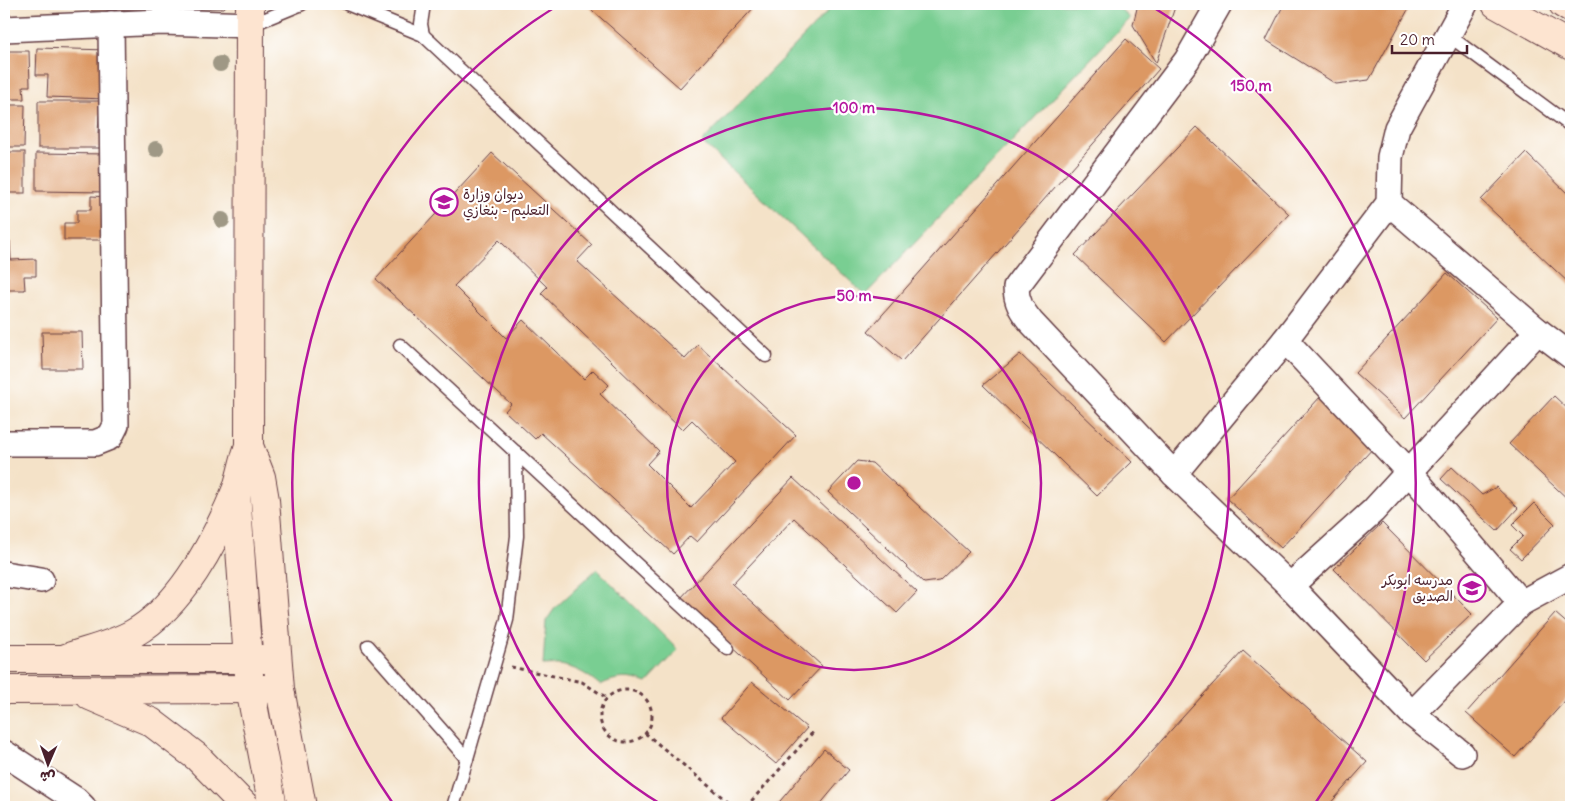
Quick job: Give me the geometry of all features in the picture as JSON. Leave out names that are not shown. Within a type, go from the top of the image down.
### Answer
[{"type":"main road","points":[[1496,4],[1571,46]]},
{"type":"main road","points":[[1563,4],[1571,8]]},
{"type":"main road","points":[[66,658],[135,632],[167,606],[192,576],[236,492],[249,446],[250,14]]},
{"type":"main road","points":[[249,446],[261,477],[265,500],[280,690],[302,807]]},
{"type":"main road","points":[[236,492],[250,689],[273,807]]},
{"type":"main road","points":[[4,659],[278,659]]},
{"type":"main road","points":[[4,690],[280,690]]},
{"type":"main road","points":[[75,690],[117,705],[151,722],[197,757],[246,807]]},
{"type":"street","points":[[1219,4],[1187,60],[1016,287],[1016,296],[1021,310],[1174,474],[1290,586],[1412,714],[1462,754]]},
{"type":"street","points":[[1174,474],[1285,340],[1389,202],[1389,171],[1394,135],[1464,4]]},
{"type":"street","points":[[4,29],[163,22],[250,14]]},
{"type":"street","points":[[4,443],[95,443],[110,437],[116,425],[111,24]]},
{"type":"street","points":[[1389,202],[1538,331],[1571,356]]},
{"type":"street","points":[[1290,586],[1373,511],[1410,473],[1538,331]]},
{"type":"street","points":[[1285,340],[1410,473],[1521,604]]},
{"type":"street","points":[[4,574],[41,580]]},
{"type":"street","points":[[1412,714],[1521,604],[1571,576]]},
{"type":"street","points":[[4,753],[76,800],[83,807]]},
{"type":"lane","points":[[250,14],[302,4]]},
{"type":"lane","points":[[347,4],[423,35],[766,356]]},
{"type":"lane","points":[[423,35],[420,24],[424,4]]},
{"type":"lane","points":[[1448,35],[1571,126]]},
{"type":"lane","points":[[400,345],[728,649]]},
{"type":"lane","points":[[452,807],[507,620],[513,579],[518,511],[516,452]]},
{"type":"lane","points":[[368,646],[467,759]]},
{"type":"path","points":[[495,664],[567,677],[588,685],[607,698]]},
{"type":"path","points":[[631,690],[646,699],[652,714],[651,723],[645,733],[634,741],[625,743],[609,737],[603,730],[599,714],[607,698],[614,693],[631,690]]},
{"type":"path","points":[[746,807],[813,732]]},
{"type":"path","points":[[645,733],[734,807]]},
{"type":"green space","points":[[835,4],[1115,4],[1130,18],[865,295],[702,142]]},
{"type":"green space","points":[[597,569],[678,650],[647,683],[623,678],[600,685],[587,675],[567,666],[543,665],[546,621],[555,608]]},
{"type":"building","points":[[90,4],[228,4],[224,8],[91,10]]},
{"type":"building","points":[[585,4],[757,4],[680,88]]},
{"type":"building","points":[[1138,4],[1176,4],[1156,63],[1133,25]]},
{"type":"building","points":[[1284,4],[1399,4],[1409,8],[1369,80],[1336,84],[1266,40]]},
{"type":"building","points":[[1126,39],[1159,69],[902,361],[868,331]]},
{"type":"building","points":[[37,48],[108,50],[107,99],[47,97],[48,75],[36,75]]},
{"type":"building","points":[[4,51],[29,51],[30,86],[23,86],[24,99],[4,99]]},
{"type":"building","points":[[38,101],[108,101],[108,115],[99,115],[98,133],[105,133],[105,148],[38,148]]},
{"type":"building","points":[[4,105],[25,105],[24,147],[4,147]]},
{"type":"building","points":[[1197,127],[1289,214],[1166,342],[1075,255]]},
{"type":"building","points":[[4,152],[25,152],[25,193],[4,193]]},
{"type":"building","points":[[36,153],[107,154],[106,192],[36,191]]},
{"type":"building","points":[[492,153],[592,245],[577,261],[685,359],[698,345],[796,435],[697,542],[690,536],[673,554],[541,433],[535,439],[505,411],[511,404],[376,279]],"holes":[[[499,240],[547,287],[541,293],[682,430],[692,420],[735,462],[691,508],[647,464],[659,451],[600,394],[609,385],[593,370],[584,379],[523,320],[506,338],[454,286]]]},
{"type":"building","points":[[1526,153],[1571,197],[1571,285],[1481,200]]},
{"type":"building","points":[[91,196],[109,197],[109,240],[64,240],[64,223],[77,223],[77,210],[91,210]]},
{"type":"building","points":[[4,241],[10,241],[11,260],[36,259],[36,276],[24,276],[25,290],[6,290]]},
{"type":"building","points":[[1447,273],[1497,318],[1405,418],[1355,373]]},
{"type":"building","points":[[42,332],[82,332],[83,369],[43,369]]},
{"type":"building","points":[[1020,354],[1132,462],[1097,496],[983,385]]},
{"type":"building","points":[[1321,396],[1375,446],[1281,548],[1227,499]]},
{"type":"building","points":[[1554,396],[1571,412],[1571,502],[1509,444]]},
{"type":"building","points":[[857,461],[872,463],[969,552],[939,581],[924,583],[828,492]]},
{"type":"building","points":[[1452,467],[1482,495],[1496,487],[1518,508],[1497,531],[1441,479]]},
{"type":"building","points":[[793,478],[917,592],[897,613],[794,518],[732,584],[822,666],[790,700],[680,599]]},
{"type":"building","points":[[1534,503],[1555,524],[1521,559],[1510,549],[1523,536],[1512,525]]},
{"type":"building","points":[[1382,523],[1472,614],[1424,660],[1334,569]]},
{"type":"building","points":[[1555,613],[1571,627],[1571,694],[1515,757],[1466,713]]},
{"type":"building","points":[[1243,651],[1367,762],[1327,807],[1102,806]]},
{"type":"building","points":[[752,682],[807,728],[776,764],[721,718]]},
{"type":"building","points":[[824,749],[849,770],[818,807],[775,807]]},
{"type":"place","name":"ديوان وزارة التعليم - بنغازي","points":[[444,202]]},
{"type":"place","name":"مدرسه ابوبكر الصديق","points":[[1472,588]]}]
